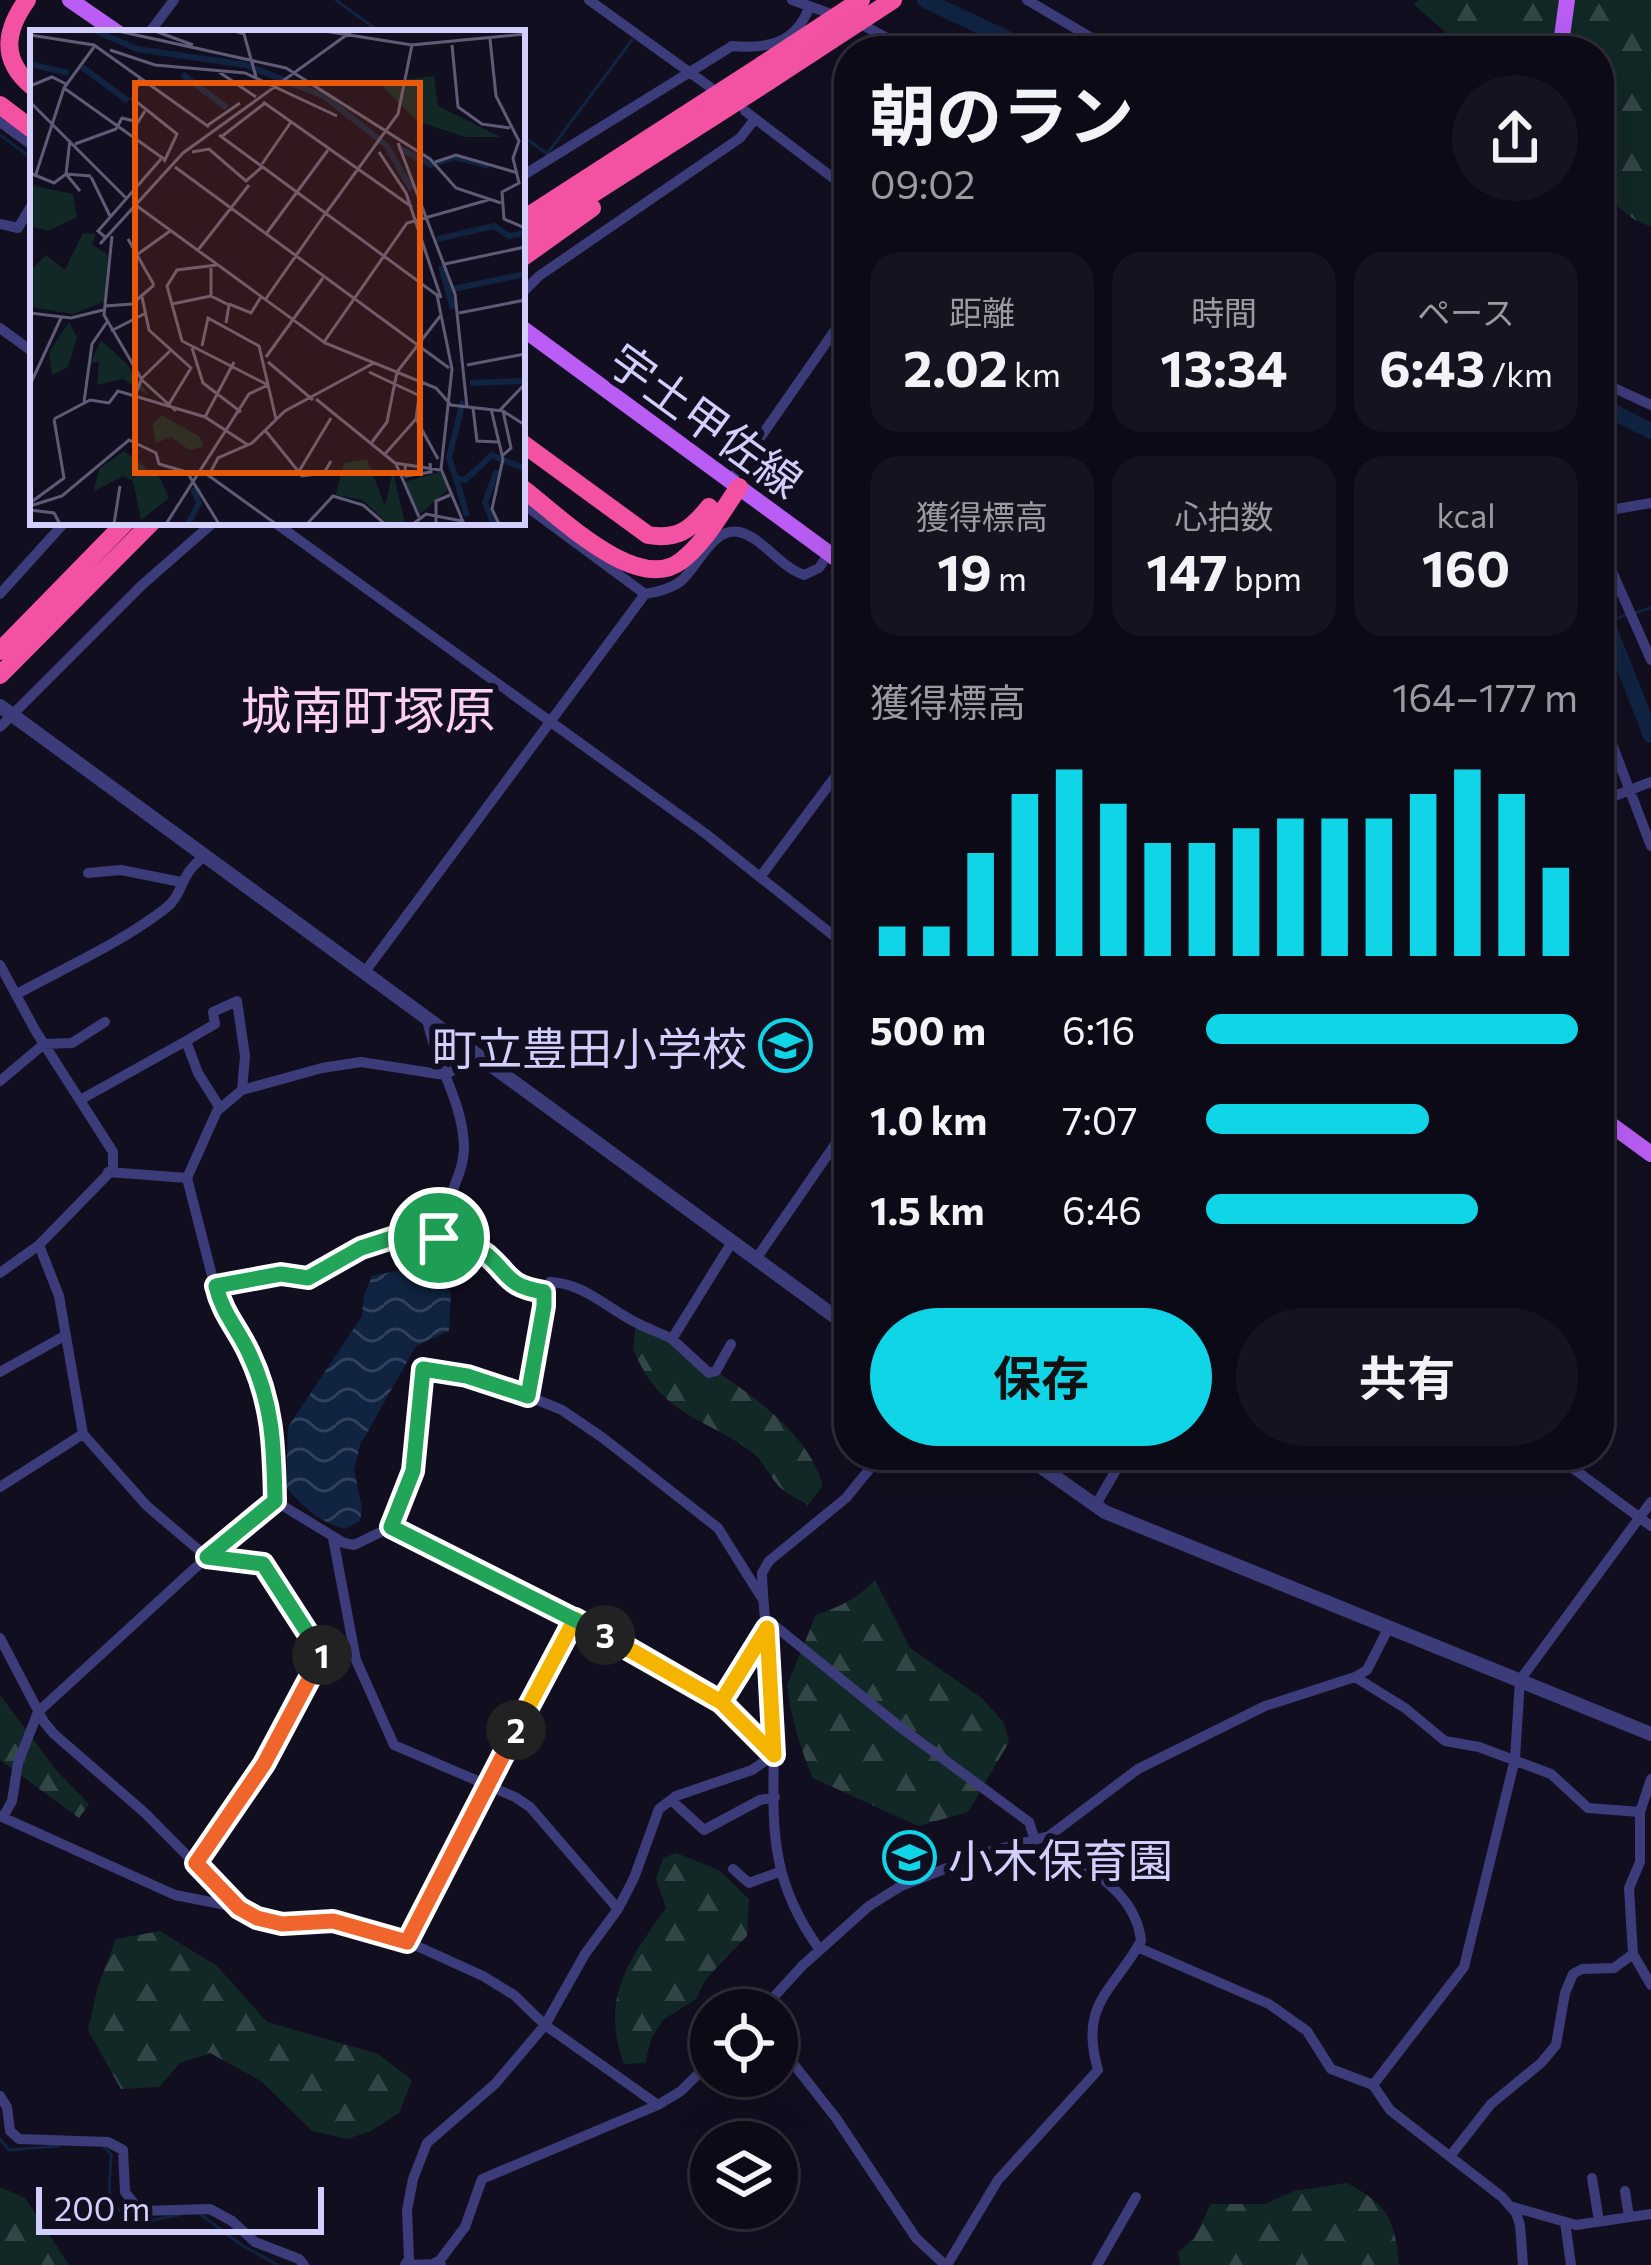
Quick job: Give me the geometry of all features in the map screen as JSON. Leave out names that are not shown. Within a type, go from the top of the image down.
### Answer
[{"type":"highway","points":[[0,16],[12,0]]},
{"type":"highway","points":[[27,0],[7,42],[12,64],[30,84]]},
{"type":"highway","points":[[525,256],[750,108],[765,73],[861,0]]},
{"type":"highway","points":[[525,207],[893,0]]},
{"type":"highway","points":[[0,106],[30,128]]},
{"type":"highway","points":[[525,237],[750,108]]},
{"type":"highway","points":[[525,218],[650,136]]},
{"type":"highway","points":[[525,445],[648,535],[687,532],[735,484]]},
{"type":"highway","points":[[525,490],[618,560],[658,572],[694,549],[735,484]]},
{"type":"highway","points":[[0,640],[109,525]]},
{"type":"highway","points":[[0,651],[123,525]]},
{"type":"highway","points":[[0,675],[149,525]]},
{"type":"highway","points":[[70,601],[159,525]]},
{"type":"main road","points":[[70,0],[114,30]]},
{"type":"main road","points":[[1562,36],[1568,0]]},
{"type":"main road","name":"宇土甲佐線","points":[[525,330],[834,557]]},
{"type":"main road","points":[[1614,1127],[1651,1154]]},
{"type":"street","points":[[151,30],[174,0]]},
{"type":"street","points":[[589,0],[710,87]]},
{"type":"street","points":[[792,0],[883,36]]},
{"type":"street","points":[[1027,0],[1088,36]]},
{"type":"street","points":[[525,174],[732,46],[766,49],[802,25],[809,8]]},
{"type":"street","points":[[525,290],[740,138],[750,108],[834,178]]},
{"type":"street","points":[[0,122],[30,144]]},
{"type":"street","points":[[0,224],[18,228],[30,208]]},
{"type":"street","points":[[0,328],[30,350]]},
{"type":"street","points":[[735,484],[834,333]]},
{"type":"street","points":[[1614,388],[1651,405]]},
{"type":"street","points":[[1614,509],[1651,503]]},
{"type":"street","points":[[525,505],[645,594]]},
{"type":"street","points":[[0,593],[62,525]]},
{"type":"street","points":[[0,728],[6,711],[211,525]]},
{"type":"street","points":[[278,525],[761,876],[834,936]]},
{"type":"street","points":[[364,973],[645,594],[681,581],[719,536],[730,532],[742,532],[790,570],[804,575],[819,568],[829,553]]},
{"type":"street","points":[[1614,576],[1651,660]]},
{"type":"street","points":[[6,711],[834,1317]]},
{"type":"street","points":[[1614,753],[1651,846]]},
{"type":"street","points":[[761,876],[834,778]]},
{"type":"street","points":[[1614,796],[1651,782]]},
{"type":"street","points":[[16,994],[129,933],[172,904],[190,867],[205,856]]},
{"type":"street","points":[[88,873],[121,869],[181,882]]},
{"type":"street","points":[[0,965],[113,1152],[113,1169],[74,1212],[0,1274]]},
{"type":"street","points":[[80,1100],[215,1024],[213,1012],[237,1001],[245,1056],[242,1090]]},
{"type":"street","points":[[427,1016],[433,1048],[460,1112],[464,1154],[440,1215],[439,1238]]},
{"type":"street","points":[[0,1081],[44,1044],[72,1043],[105,1022]]},
{"type":"street","points":[[186,1042],[220,1108]]},
{"type":"street","points":[[275,1501],[273,1425],[249,1352],[220,1307],[187,1178],[220,1108],[242,1090],[361,1062],[446,1075],[479,1055]]},
{"type":"street","points":[[756,1259],[834,1146]]},
{"type":"street","points":[[108,1172],[187,1178]]},
{"type":"street","points":[[216,1286],[281,1274],[308,1278],[361,1248],[392,1238],[439,1238],[473,1248],[488,1256],[510,1282],[544,1292]]},
{"type":"street","points":[[672,1339],[732,1242]]},
{"type":"street","points":[[39,1245],[59,1296],[83,1434],[147,1507],[207,1557],[263,1564],[323,1654],[264,1764],[196,1863]]},
{"type":"street","points":[[528,1396],[544,1292],[550,1282],[592,1294],[632,1321],[672,1339],[709,1373],[716,1371],[731,1344]]},
{"type":"street","points":[[0,1372],[66,1334]]},
{"type":"street","points":[[275,1501],[333,1538],[354,1545],[391,1527],[413,1471],[423,1369],[467,1376],[562,1410],[603,1438],[718,1528],[762,1598]]},
{"type":"street","points":[[0,1487],[83,1434]]},
{"type":"street","points":[[820,1950],[796,1917],[779,1872],[773,1832],[774,1755],[762,1573],[769,1561],[846,1498],[869,1470]]},
{"type":"street","points":[[1045,1470],[1095,1506],[1651,1734]]},
{"type":"street","points":[[1095,1506],[1116,1470]]},
{"type":"street","points":[[1575,1470],[1651,1526]]},
{"type":"street","points":[[239,1908],[175,1895],[2,1817],[12,1801],[18,1763],[38,1712],[275,1501]]},
{"type":"street","points":[[1373,2085],[1464,1967],[1515,1759],[1520,1681],[1651,1502]]},
{"type":"street","points":[[391,1527],[575,1619],[721,1702],[774,1755]]},
{"type":"street","points":[[333,1538],[356,1660],[394,1745],[530,1807],[618,1909]]},
{"type":"street","points":[[407,1942],[575,1619]]},
{"type":"street","points":[[721,1702],[766,1623]]},
{"type":"street","points":[[766,1623],[1029,1822],[1035,1840]]},
{"type":"street","points":[[782,1989],[869,1906],[901,1886],[988,1852],[1049,1836],[1138,1769],[1265,1706],[1355,1677],[1367,1670],[1389,1627]]},
{"type":"street","points":[[0,1638],[54,1734],[239,1908],[282,1924],[333,1921],[407,1942],[483,1976],[658,2105]]},
{"type":"street","points":[[1355,1677],[1405,1708],[1445,1742],[1515,1759],[1551,1774],[1588,1808],[1640,1812]]},
{"type":"street","points":[[690,2082],[658,2105],[482,2179],[465,2227],[438,2264],[406,2265],[407,2210],[427,2143],[495,2084],[545,2025],[585,1954],[618,1909],[659,1809],[671,1800],[752,1770],[774,1755]]},
{"type":"street","points":[[1651,1779],[1640,1812],[1640,1862],[1629,1888],[1633,1954],[1651,1985]]},
{"type":"street","points":[[671,1800],[704,1830],[760,1800],[775,1797]]},
{"type":"street","points":[[798,2070],[916,2238],[946,2265],[998,2180],[1098,2070],[1093,2009],[1137,1947],[1141,1933],[1117,1888],[1049,1836]]},
{"type":"street","points":[[733,1870],[749,1883],[779,1872]]},
{"type":"street","points":[[1137,1947],[1269,2003],[1307,2031],[1331,2069],[1373,2085],[1390,2110],[1510,2206],[1520,2225],[1523,2265]]},
{"type":"street","points":[[1450,2155],[1491,2104],[1556,2045],[1573,1974],[1614,1969],[1633,1954]]},
{"type":"street","points":[[0,2096],[7,2107],[10,2131],[19,2139],[108,2141],[123,2150],[125,2192],[140,2211],[210,2209],[255,2242],[304,2265]]},
{"type":"street","points":[[1592,2177],[1599,2221]]},
{"type":"street","points":[[1625,2192],[1629,2217]]},
{"type":"street","points":[[1096,2265],[1136,2197]]},
{"type":"street","points":[[1510,2206],[1576,2225],[1651,2214]]},
{"type":"street","points":[[1565,2222],[1571,2265]]},
{"type":"green space","points":[[1419,0],[1651,0],[1651,227],[1614,204],[1614,36],[1450,36],[1413,4]]},
{"type":"green space","points":[[636,1323],[745,1391],[794,1435],[823,1486],[808,1505],[780,1487],[753,1453],[685,1413],[657,1389],[633,1349]]},
{"type":"green space","points":[[875,1580],[910,1648],[983,1699],[1004,1723],[1009,1742],[968,1812],[918,1826],[813,1778],[808,1767],[787,1685],[816,1615],[848,1601]]},
{"type":"green space","points":[[0,1695],[56,1770],[89,1804],[79,1818],[0,1760]]},
{"type":"green space","points":[[676,1853],[719,1870],[749,1899],[747,1936],[701,1989],[690,1989],[690,2003],[663,2020],[651,2039],[645,2063],[624,2064],[617,2040],[617,1999],[630,1963],[666,1908],[656,1879],[663,1858]]},
{"type":"green space","points":[[160,1931],[217,1966],[267,2022],[378,2054],[412,2080],[399,2113],[347,2139],[312,2131],[261,2081],[210,2053],[180,2063],[159,2087],[121,2089],[88,2030],[98,1986],[116,1939]]},
{"type":"green space","points":[[1347,2183],[1387,2215],[1399,2265],[1180,2265],[1178,2253],[1195,2237],[1211,2204],[1265,2204],[1294,2191]]},
{"type":"green space","points":[[0,2187],[25,2198],[69,2265],[0,2265]]},
{"type":"water","points":[[410,1268],[436,1276],[451,1293],[449,1331],[416,1346],[360,1445],[354,1470],[360,1521],[345,1529],[312,1512],[286,1487],[288,1427],[362,1316],[372,1276]]},
{"type":"waterway","points":[[336,0],[377,30]]},
{"type":"waterway","points":[[925,0],[1001,36]]},
{"type":"waterway","points":[[525,137],[547,154],[632,40]]},
{"type":"waterway","points":[[0,135],[30,157]]},
{"type":"waterway","points":[[1614,412],[1651,431]]},
{"type":"waterway","points":[[1635,613],[1651,608]]},
{"type":"waterway","points":[[1614,619],[1626,615]]},
{"type":"waterway","points":[[1614,641],[1651,735]]},
{"type":"waterway","points":[[0,2139],[9,2150],[59,2146]]},
{"type":"waterway","points":[[104,2147],[111,2154],[110,2196],[119,2210],[142,2222],[179,2215]]},
{"type":"waterway","points":[[200,2214],[278,2265]]},
{"type":"place","name":"町立豊田小学校","points":[[786,1046]]},
{"type":"place","name":"小木保育園","points":[[909,1858]]},
{"type":"district","name":"城南町塚原","points":[[368,708]]},
{"type":"route","points":[[439,1238],[392,1238],[361,1248],[308,1278],[281,1274],[216,1286],[220,1307],[249,1352],[273,1425],[275,1501],[207,1557],[263,1564],[323,1654],[264,1764],[196,1863],[239,1908],[257,1918],[282,1924],[333,1921],[407,1942],[575,1619],[721,1702],[767,1628],[774,1755],[721,1702],[675,1675],[575,1619],[391,1527],[413,1471],[423,1369],[467,1376],[528,1396],[544,1306],[544,1292],[510,1282],[488,1256],[439,1238]]}]
